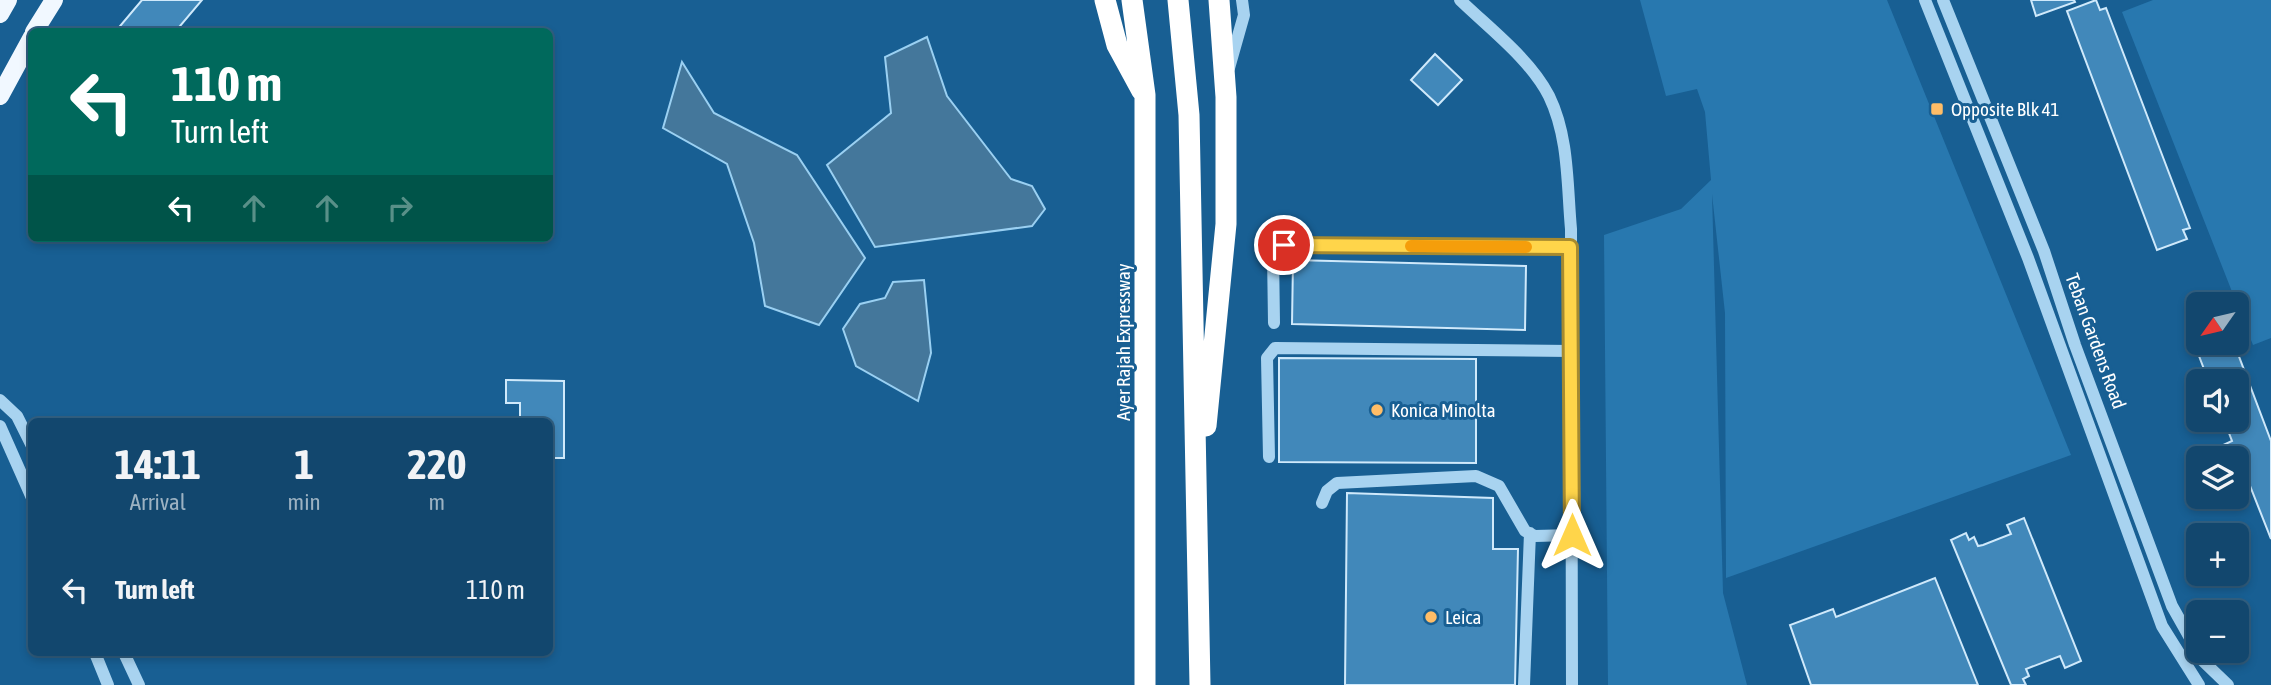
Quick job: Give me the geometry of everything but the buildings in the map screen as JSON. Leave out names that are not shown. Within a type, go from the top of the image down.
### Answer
[{"type":"highway","points":[[1105,0],[1117,45],[1145,96]]},
{"type":"highway","name":"Ayer Rajah Expressway","points":[[1132,0],[1145,96],[1145,685]]},
{"type":"highway","points":[[1178,0],[1189,115],[1200,685]]},
{"type":"highway","points":[[1197,526],[1226,225],[1225,83],[1219,0]]},
{"type":"main road","points":[[0,14],[8,0]]},
{"type":"main road","points":[[36,28],[54,0]]},
{"type":"main road","points":[[0,96],[28,44]]},
{"type":"street","points":[[1225,83],[1244,15],[1242,0]]},
{"type":"street","points":[[1460,0],[1529,68],[1548,95],[1561,127],[1566,153],[1570,247],[1572,685]]},
{"type":"street","name":"Teban Gardens Road","points":[[1925,0],[2028,258],[2162,626],[2199,685]]},
{"type":"street","name":"Teban Gardens Road","points":[[1943,0],[2044,251],[2075,345],[2172,606],[2203,661],[2228,685]]},
{"type":"street","points":[[1274,323],[1273,253],[1284,245],[1570,247]]},
{"type":"street","points":[[2028,258],[2044,251]]},
{"type":"street","points":[[1269,457],[1266,358],[1275,348],[1571,351]]},
{"type":"street","points":[[0,400],[17,416],[28,438]]},
{"type":"street","points":[[0,426],[28,489]]},
{"type":"street","points":[[1322,503],[1327,491],[1336,483],[1476,477],[1499,486],[1520,523],[1530,533],[1535,536],[1572,535]]},
{"type":"street","points":[[1524,685],[1530,533]]},
{"type":"street","points":[[96,656],[108,685]]},
{"type":"street","points":[[125,656],[139,685]]},
{"type":"shaded area","points":[[1640,0],[1887,0],[2071,455],[1726,578],[1725,313],[1712,194],[1723,593],[1747,685],[1608,685],[1604,235],[1681,209],[1711,180],[1705,112],[1697,89],[1666,96]]},
{"type":"shaded area","points":[[2153,0],[2271,0],[2271,338],[2253,345],[2249,335],[2249,292],[2232,292],[2122,12]]},
{"type":"shaded area","points":[[927,37],[947,96],[1011,179],[1032,186],[1045,209],[1032,226],[875,247],[827,165],[891,113],[885,57]]},
{"type":"shaded area","points":[[682,62],[714,113],[797,155],[865,258],[819,325],[765,306],[754,243],[727,164],[663,128]]},
{"type":"shaded area","points":[[924,280],[931,353],[918,401],[856,366],[843,329],[860,304],[885,298],[893,282]]},
{"type":"slow traffic","points":[[1411,246],[1526,247]]},
{"type":"place","name":"Opposite Blk 41","points":[[1937,109]]},
{"type":"place","name":"Konica Minolta","points":[[1377,410]]},
{"type":"place","name":"Leica","points":[[1431,617]]},
{"type":"route","points":[[1284,245],[1570,247],[1572,535]]}]
